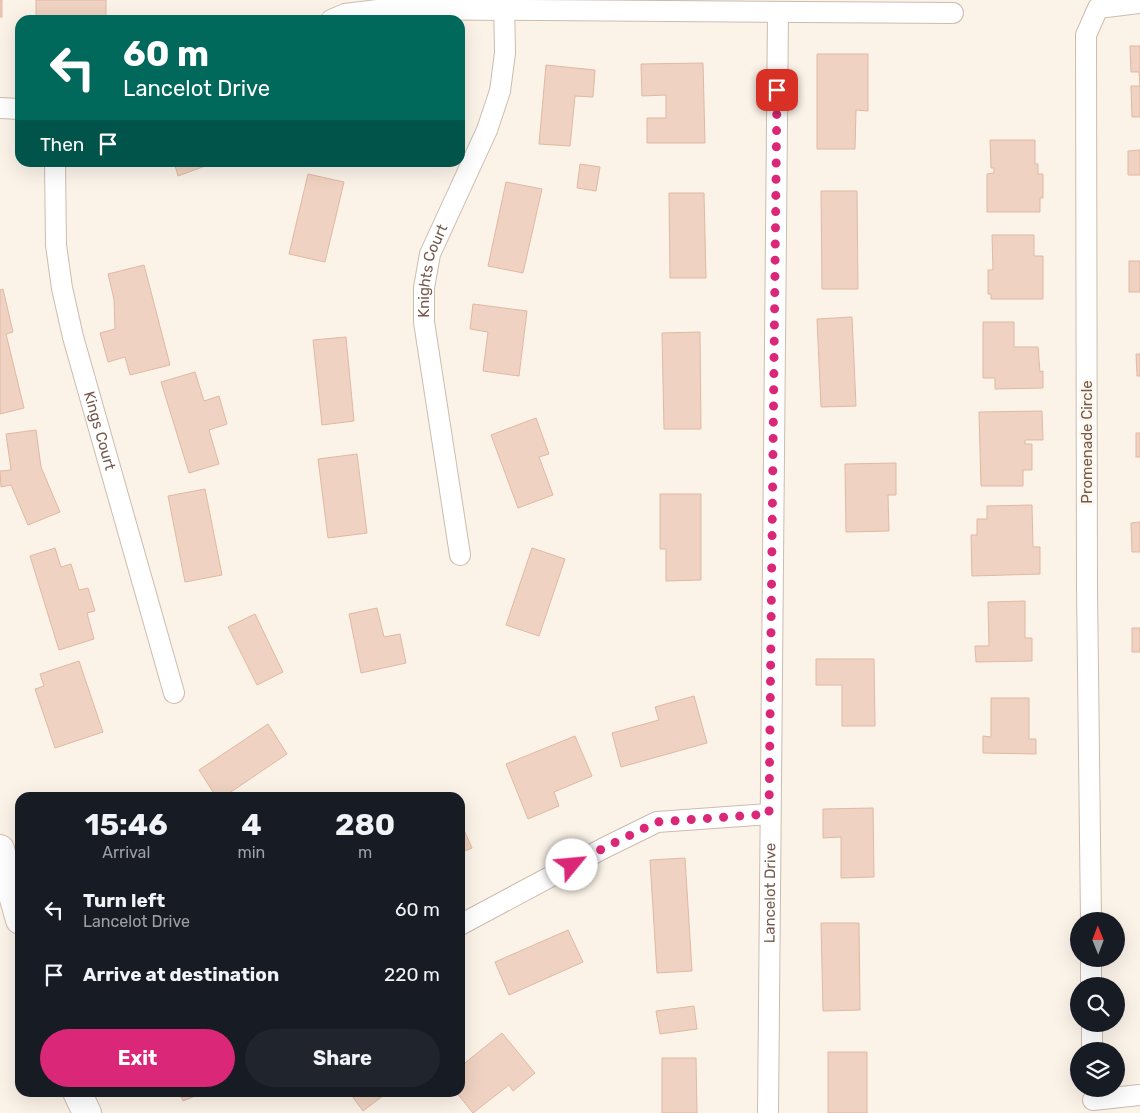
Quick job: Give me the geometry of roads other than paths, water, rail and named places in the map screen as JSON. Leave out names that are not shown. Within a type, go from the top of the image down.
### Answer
[{"type":"street","name":"Promenade Circle","points":[[1091,912],[1087,547],[1086,35],[1098,8],[1140,3]]},
{"type":"street","points":[[343,15],[385,9],[504,5],[778,12],[953,13]]},
{"type":"street","name":"Knights Court","points":[[460,554],[424,322],[424,288],[430,254],[487,130],[500,90],[505,53],[504,5]]},
{"type":"street","name":"Lancelot Drive","points":[[768,1113],[769,814],[778,12]]},
{"type":"street","points":[[0,108],[15,109]]},
{"type":"street","name":"Kings Court","points":[[55,167],[56,245],[72,337],[174,693]]},
{"type":"street","points":[[465,922],[604,848],[657,822],[769,814]]},
{"type":"street","points":[[0,849],[15,902]]},
{"type":"street","points":[[1093,1101],[1140,1095]]},
{"type":"street","points":[[79,1097],[87,1113]]}]
